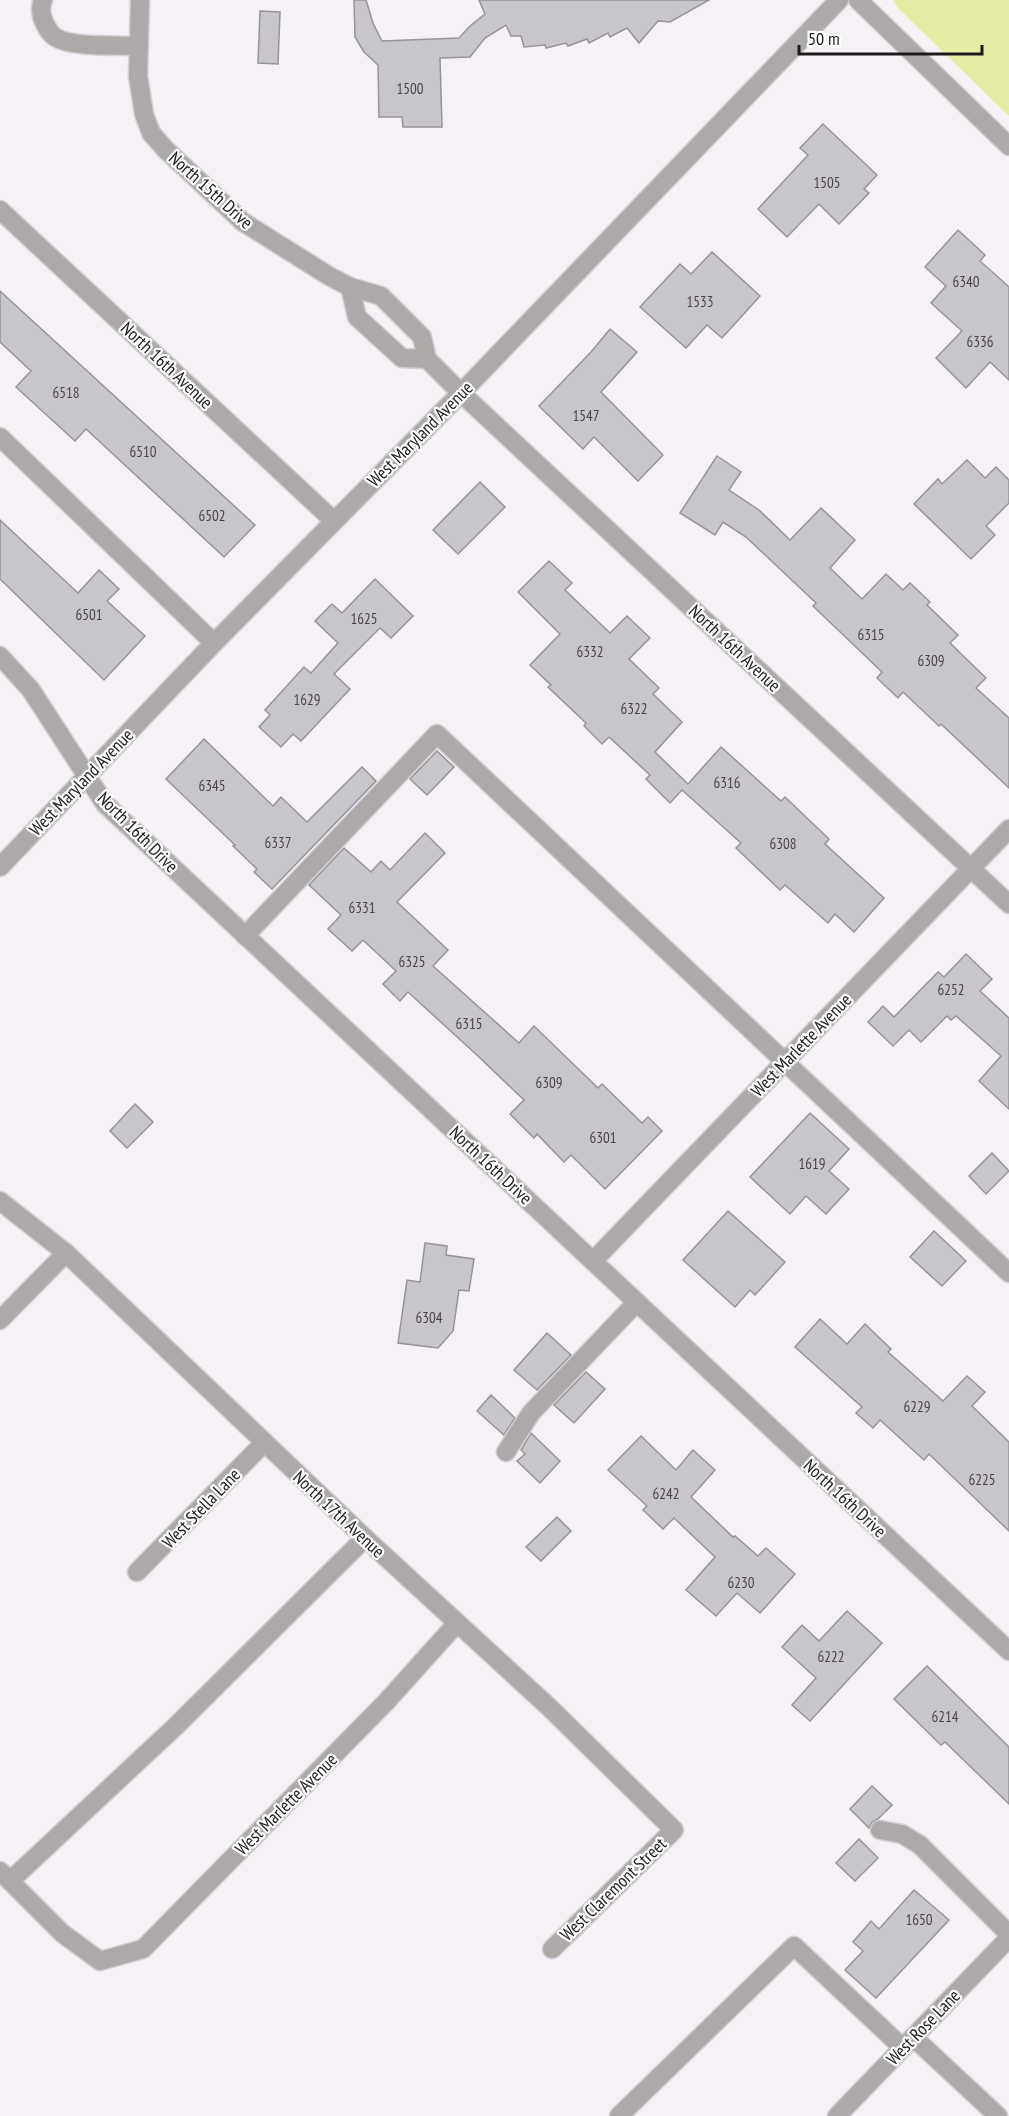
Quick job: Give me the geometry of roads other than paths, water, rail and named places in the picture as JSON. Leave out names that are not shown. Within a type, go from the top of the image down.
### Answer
[{"type":"street","points":[[43,0],[41,16],[48,30],[68,43],[139,46]]},
{"type":"street","name":"North 15th Drive","points":[[140,0],[138,76],[144,114],[151,134],[243,222],[350,287],[381,296],[422,337],[427,359],[461,393]]},
{"type":"street","name":"West Maryland Avenue","points":[[0,867],[214,643],[461,393],[839,0]]},
{"type":"street","points":[[858,0],[1009,146]]},
{"type":"street","name":"North 16th Avenue","points":[[0,210],[334,520]]},
{"type":"street","points":[[350,287],[357,317],[402,358],[427,359]]},
{"type":"street","points":[[378,336],[398,314]]},
{"type":"street","name":"North 16th Avenue","points":[[461,393],[1009,904]]},
{"type":"street","points":[[0,437],[214,643]]},
{"type":"street","name":"North 16th Drive","points":[[0,656],[31,690],[105,804],[1009,1651]]},
{"type":"street","points":[[246,936],[437,734],[1009,1273]]},
{"type":"street","name":"West Marlette Avenue","points":[[593,1262],[1009,829]]},
{"type":"street","name":"North 17th Avenue","points":[[0,1201],[66,1253],[365,1538],[550,1708],[674,1830]]},
{"type":"street","points":[[0,1320],[66,1253]]},
{"type":"street","points":[[506,1452],[531,1413],[637,1302]]},
{"type":"street","name":"West Stella Lane","points":[[137,1572],[264,1443]]},
{"type":"street","points":[[5,1876],[177,1725],[365,1538]]},
{"type":"street","name":"West Marlette Avenue","points":[[5,1876],[62,1933],[100,1961],[143,1949],[387,1701],[457,1623]]},
{"type":"street","name":"West Claremont Street","points":[[552,1949],[674,1830]]},
{"type":"street","points":[[880,1830],[902,1834],[920,1845],[1009,1936]]},
{"type":"street","name":"West Rose Lane","points":[[837,2116],[1009,1936]]},
{"type":"street","points":[[619,2116],[794,1946],[998,2116]]}]
